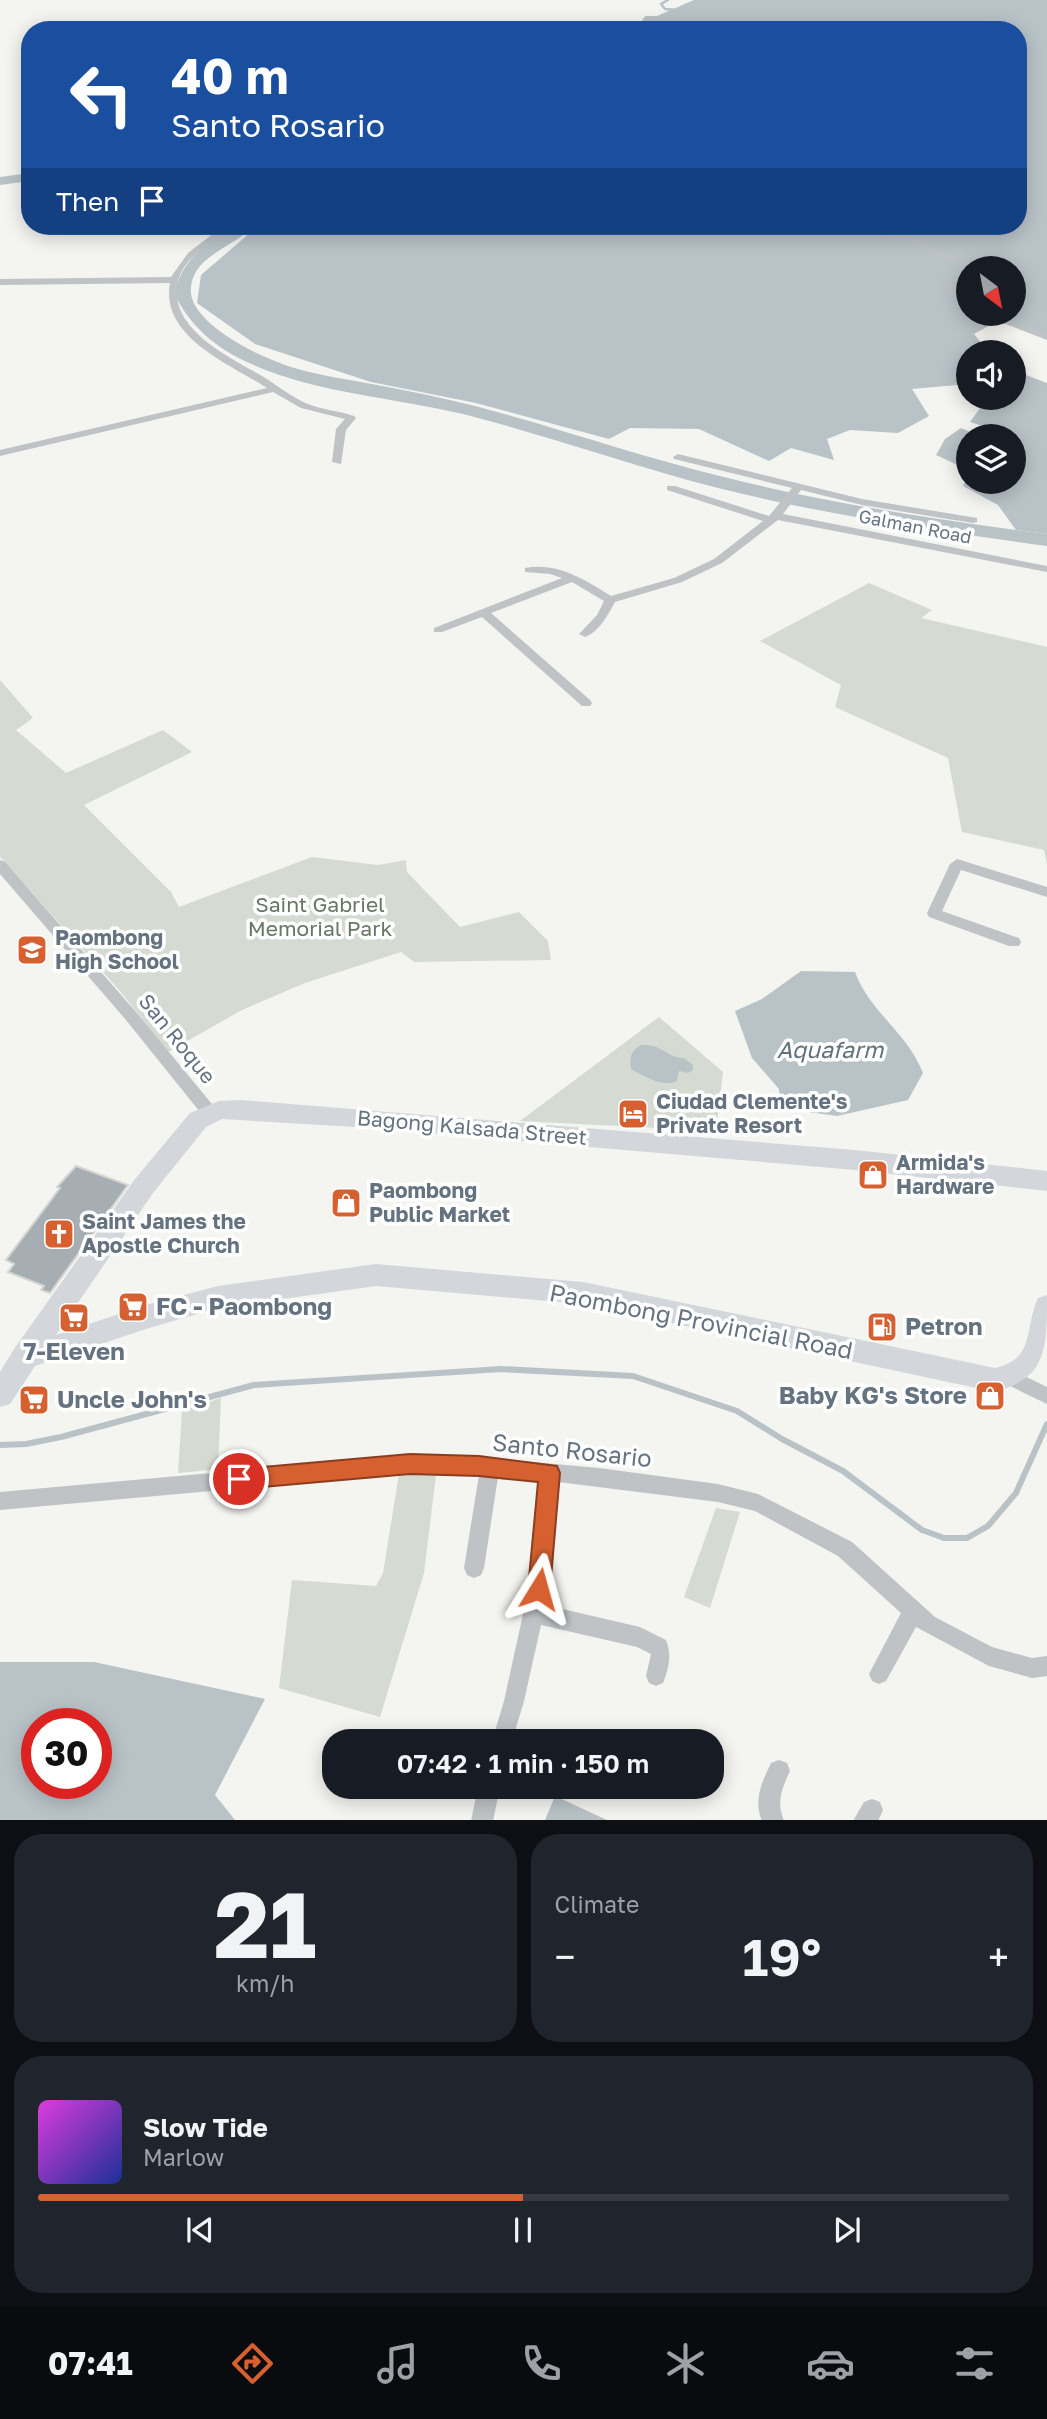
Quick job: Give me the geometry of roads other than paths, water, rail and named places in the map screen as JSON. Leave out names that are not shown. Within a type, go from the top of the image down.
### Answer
[{"type":"main road","name":"Bagong Kalsada Street","points":[[210,1113],[241,1109],[371,1119],[976,1171],[1045,1182]]},
{"type":"main road","points":[[0,1395],[144,1186],[198,1120],[210,1113]]},
{"type":"main road","name":"Paombong Provincial Road","points":[[23,1358],[149,1316],[218,1297],[376,1275],[583,1293],[901,1362],[995,1380],[1012,1378]]},
{"type":"main road","points":[[1012,1378],[1032,1363],[1047,1306]]},
{"type":"street","points":[[216,235],[189,256],[174,280],[175,306],[188,330],[231,364],[305,407],[351,418],[341,429],[337,462]]},
{"type":"street","points":[[892,235],[911,237],[934,251],[956,258]]},
{"type":"street","points":[[0,282],[174,280]]},
{"type":"street","points":[[1019,326],[1047,337]]},
{"type":"street","points":[[0,453],[274,389]]},
{"type":"street","points":[[678,457],[795,491],[973,520]]},
{"type":"street","name":"Galman Road","points":[[671,488],[777,515],[1047,569]]},
{"type":"street","points":[[585,634],[602,616],[610,600],[678,580],[718,561],[777,515],[795,491]]},
{"type":"street","points":[[529,570],[544,568],[573,578],[610,600]]},
{"type":"street","points":[[438,630],[573,578]]},
{"type":"street","points":[[484,613],[586,703]]},
{"type":"street","points":[[1014,942],[934,913],[957,864],[1047,892]]},
{"type":"street","name":"San Roque","points":[[0,865],[131,1016],[210,1113]]},
{"type":"street","points":[[1012,1378],[1046,1396]]},
{"type":"street","name":"Santo Rosario","points":[[0,1501],[410,1464],[490,1467],[705,1491],[758,1503],[845,1549],[928,1624],[989,1656],[1032,1668],[1047,1666]]},
{"type":"street","points":[[474,1568],[490,1467]]},
{"type":"street","points":[[505,1729],[542,1573],[549,1473]]},
{"type":"street","points":[[879,1674],[913,1612]]},
{"type":"street","points":[[534,1613],[627,1634],[659,1647],[661,1653],[656,1676]]},
{"type":"street","points":[[773,1820],[768,1804],[769,1791],[779,1771]]},
{"type":"street","points":[[482,1820],[487,1799]]},
{"type":"water","points":[[694,0],[1047,0],[1047,337],[1019,326],[1026,326],[1026,256],[956,256],[956,326],[988,326],[974,334],[979,340],[956,340],[956,385],[912,389],[929,416],[898,433],[850,430],[827,439],[834,460],[791,448],[769,461],[699,429],[630,428],[609,439],[476,403],[371,382],[255,344],[197,303],[201,275],[248,235],[1027,235],[1027,21],[642,21],[645,16],[657,16]]},
{"type":"water","points":[[1026,375],[1047,383],[1047,534],[1016,530],[998,505],[978,494],[1026,494],[1026,424],[970,422],[979,410],[1026,410]]},
{"type":"water","points":[[956,431],[956,464],[936,455],[945,439]]},
{"type":"water","name":"Aquafarm","points":[[801,971],[855,972],[869,998],[908,1045],[923,1073],[908,1100],[837,1116],[780,1108],[779,1089],[752,1058],[735,1011],[762,999]]},
{"type":"water","points":[[641,1045],[649,1045],[684,1058],[693,1065],[693,1070],[688,1073],[679,1071],[677,1081],[672,1083],[648,1078],[631,1069],[632,1055]]},
{"type":"water","points":[[0,1662],[94,1662],[265,1699],[215,1795],[235,1820],[0,1820]]},
{"type":"water","points":[[554,1799],[562,1799],[607,1820],[545,1820]]},
{"type":"waterway","points":[[668,0],[661,4],[665,9],[677,10]]},
{"type":"waterway","points":[[0,181],[21,178]]},
{"type":"waterway","points":[[231,235],[204,253],[196,262],[189,271],[183,295],[188,306],[212,333],[231,347],[265,364],[307,377],[468,410],[691,475],[763,492],[884,516],[1047,540]]},
{"type":"waterway","points":[[0,1445],[26,1444],[61,1437],[254,1385],[501,1369],[633,1376],[737,1411],[782,1439],[843,1471],[922,1530],[944,1538],[967,1538],[988,1526],[1016,1493],[1047,1424]]},
{"type":"place","name":"Paombong High School","points":[[32,950]]},
{"type":"place","name":"Ciudad Clemente's Private Resort","points":[[633,1114]]},
{"type":"place","name":"Armida's Hardware","points":[[873,1175]]},
{"type":"place","name":"Paombong Public Market","points":[[346,1203]]},
{"type":"place","name":"Saint James the Apostle Church","points":[[59,1234]]},
{"type":"place","name":"FC - Paombong","points":[[133,1307]]},
{"type":"place","name":"7-Eleven","points":[[74,1318]]},
{"type":"place","name":"Petron","points":[[882,1327]]},
{"type":"place","name":"Baby KG's Store","points":[[990,1396]]},
{"type":"place","name":"Uncle John's","points":[[34,1400]]},
{"type":"park label","name":"Saint Gabriel Memorial Park","points":[[320,917]]}]
